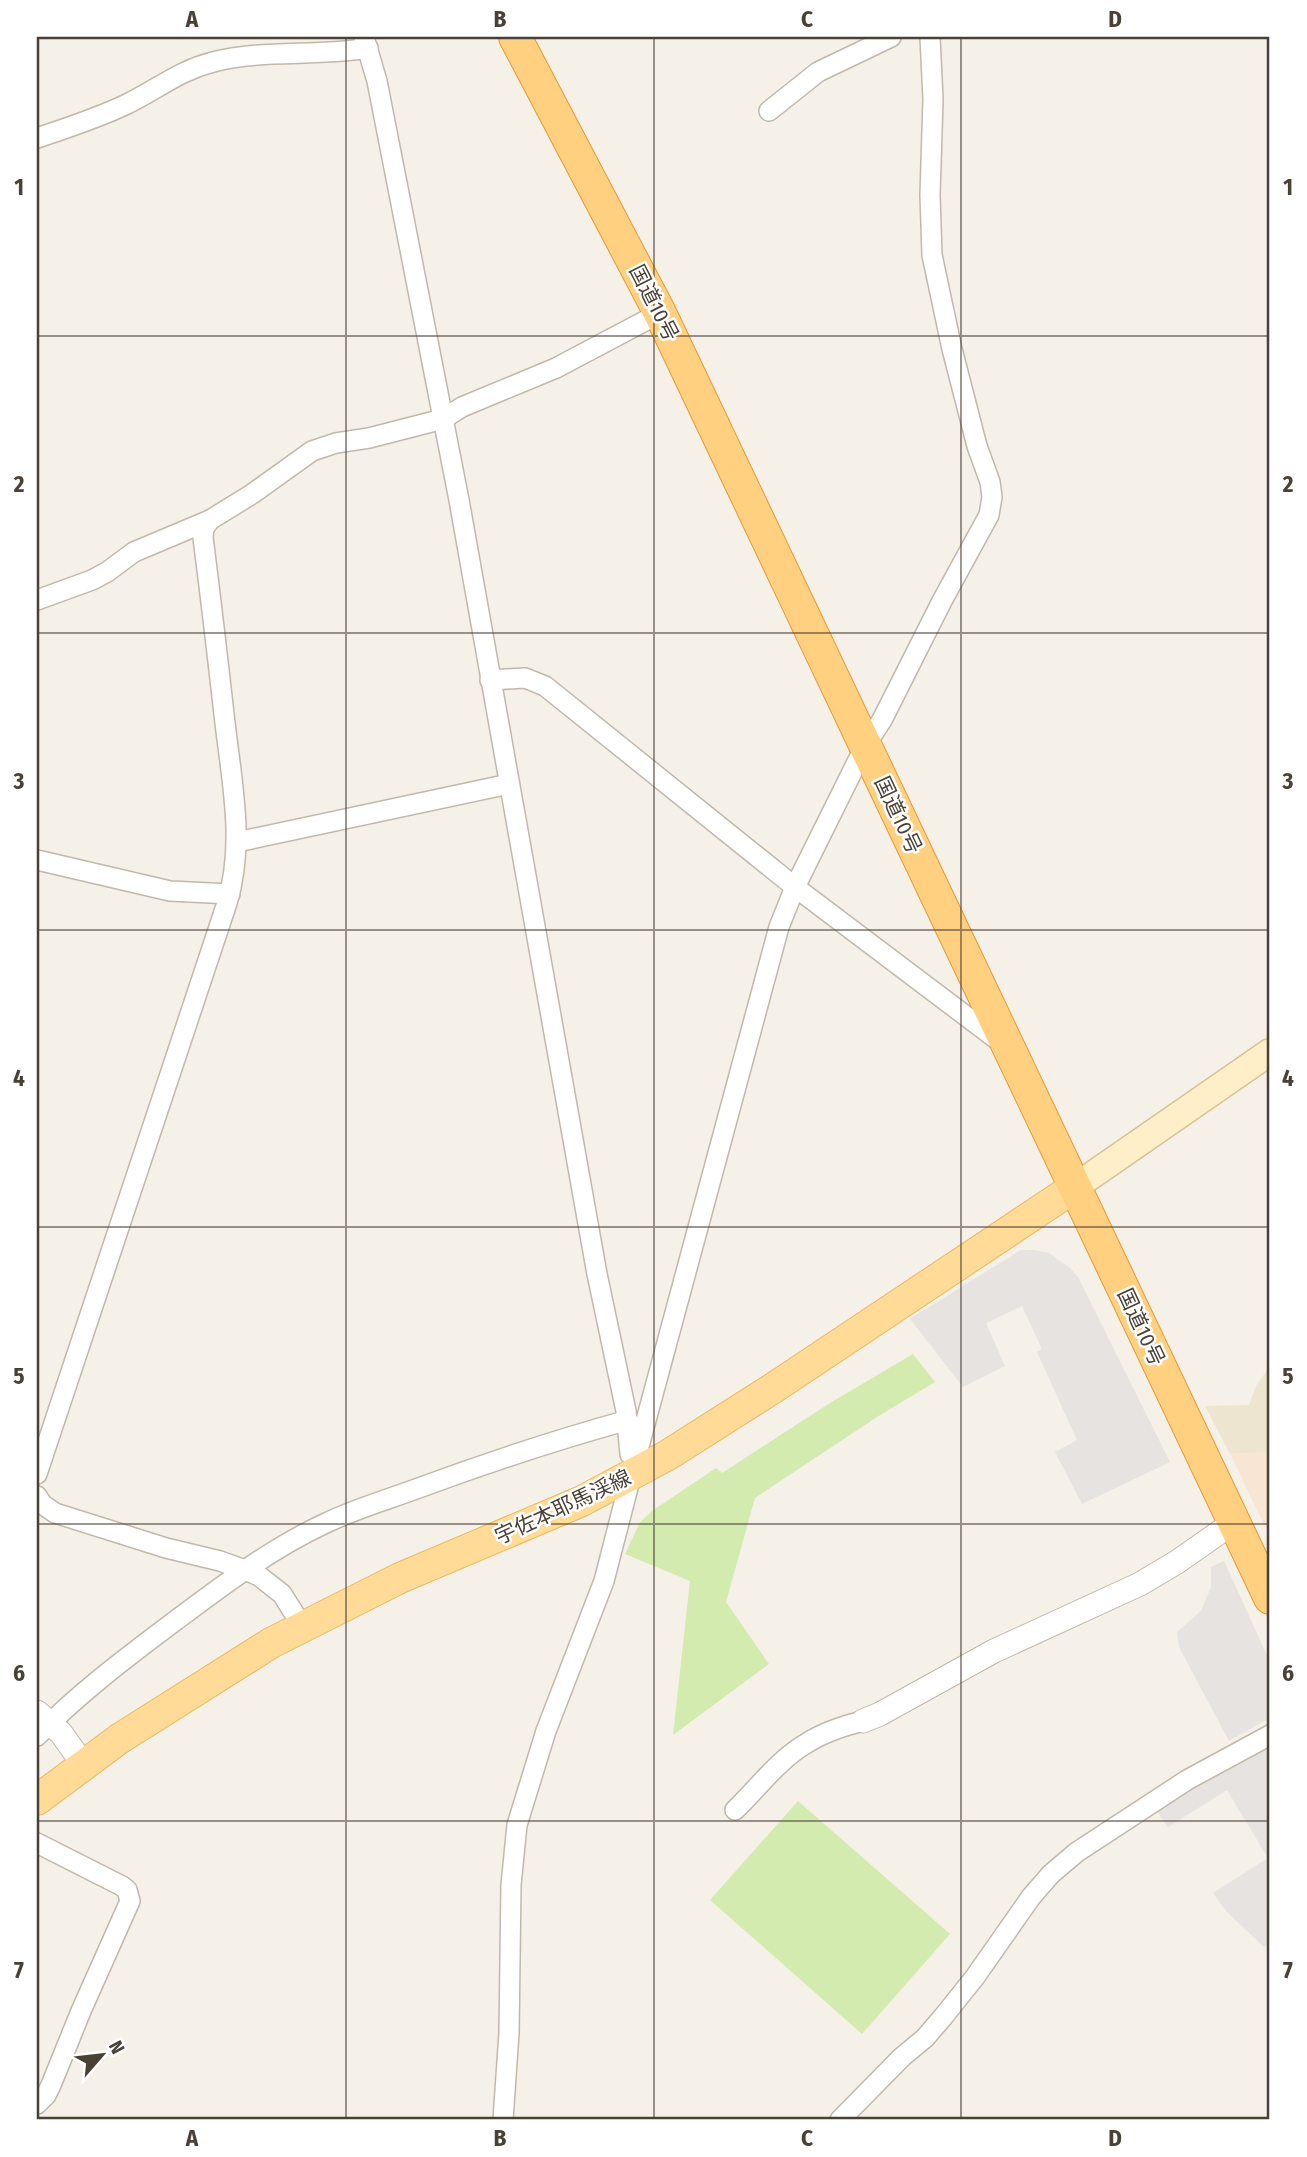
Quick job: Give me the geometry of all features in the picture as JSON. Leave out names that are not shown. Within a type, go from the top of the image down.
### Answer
[{"type":"highway","name":"国道10号","points":[[515,37],[660,313],[1270,1598]]},
{"type":"main road","points":[[1075,1187],[1270,1052]]},
{"type":"main road","name":"宇佐本耶馬渓線","points":[[37,1800],[83,1764],[213,1678],[302,1626],[400,1578],[552,1514],[631,1476],[693,1440],[1075,1187]]},
{"type":"street","points":[[769,111],[818,72],[891,37]]},
{"type":"street","points":[[503,2120],[509,2033],[511,1885],[517,1825],[547,1731],[604,1581],[779,927],[795,887],[865,746],[882,720],[942,601],[986,522],[992,497],[952,349],[932,254],[930,195],[933,99],[930,37]]},
{"type":"street","points":[[37,138],[130,103],[169,79],[214,61],[328,53],[366,42],[380,95],[443,419],[597,1274],[628,1420],[631,1476]]},
{"type":"street","points":[[37,600],[92,580],[113,569],[134,552],[210,520],[312,451],[335,443],[369,438],[443,419],[462,407],[556,368],[660,313]]},
{"type":"street","points":[[37,1474],[230,894],[236,869],[237,842],[203,538],[204,528],[210,520]]},
{"type":"street","points":[[491,680],[526,678],[545,686],[795,887],[1009,1049]]},
{"type":"street","points":[[237,842],[509,784]]},
{"type":"street","points":[[37,860],[170,891],[230,894]]},
{"type":"street","points":[[83,1764],[41,1724],[245,1570],[325,1523],[359,1509],[536,1446],[628,1420]]},
{"type":"street","points":[[37,1496],[42,1504],[55,1513],[166,1548],[220,1561],[259,1576],[282,1594],[302,1626]]},
{"type":"street","points":[[736,1810],[786,1758],[805,1744],[833,1730],[880,1714],[994,1651],[1140,1584],[1234,1522]]},
{"type":"street","points":[[840,2120],[870,2087],[925,2038],[975,1977],[1031,1897],[1051,1874],[1077,1852],[1186,1780],[1270,1735]]},
{"type":"street","points":[[37,1843],[122,1886],[127,1890],[130,1901],[51,2085],[37,2104]]},
{"type":"shaded area","points":[[1021,1250],[1049,1253],[1078,1277],[1170,1462],[1082,1504],[1055,1452],[1077,1440],[1037,1352],[1042,1349],[1022,1306],[986,1323],[1005,1366],[963,1387],[910,1319]]},
{"type":"shaded area","points":[[1270,1366],[1270,1452],[1230,1454],[1205,1406],[1249,1405],[1256,1386]]},
{"type":"shaded area","points":[[1270,1452],[1270,1537],[1230,1454]]},
{"type":"shaded area","points":[[1224,1561],[1270,1662],[1270,1718],[1229,1741],[1179,1647],[1177,1632],[1201,1611],[1211,1587],[1211,1567]]},
{"type":"shaded area","points":[[1270,1741],[1270,1942],[1264,1947],[1226,1911],[1213,1893],[1268,1858],[1227,1790],[1168,1827],[1156,1810]]},
{"type":"green space","points":[[913,1354],[935,1382],[755,1498],[726,1602],[769,1664],[673,1735],[690,1581],[625,1554],[640,1522],[716,1468],[722,1473],[830,1403]]},
{"type":"green space","points":[[798,1801],[950,1934],[862,2034],[710,1900]]}]
